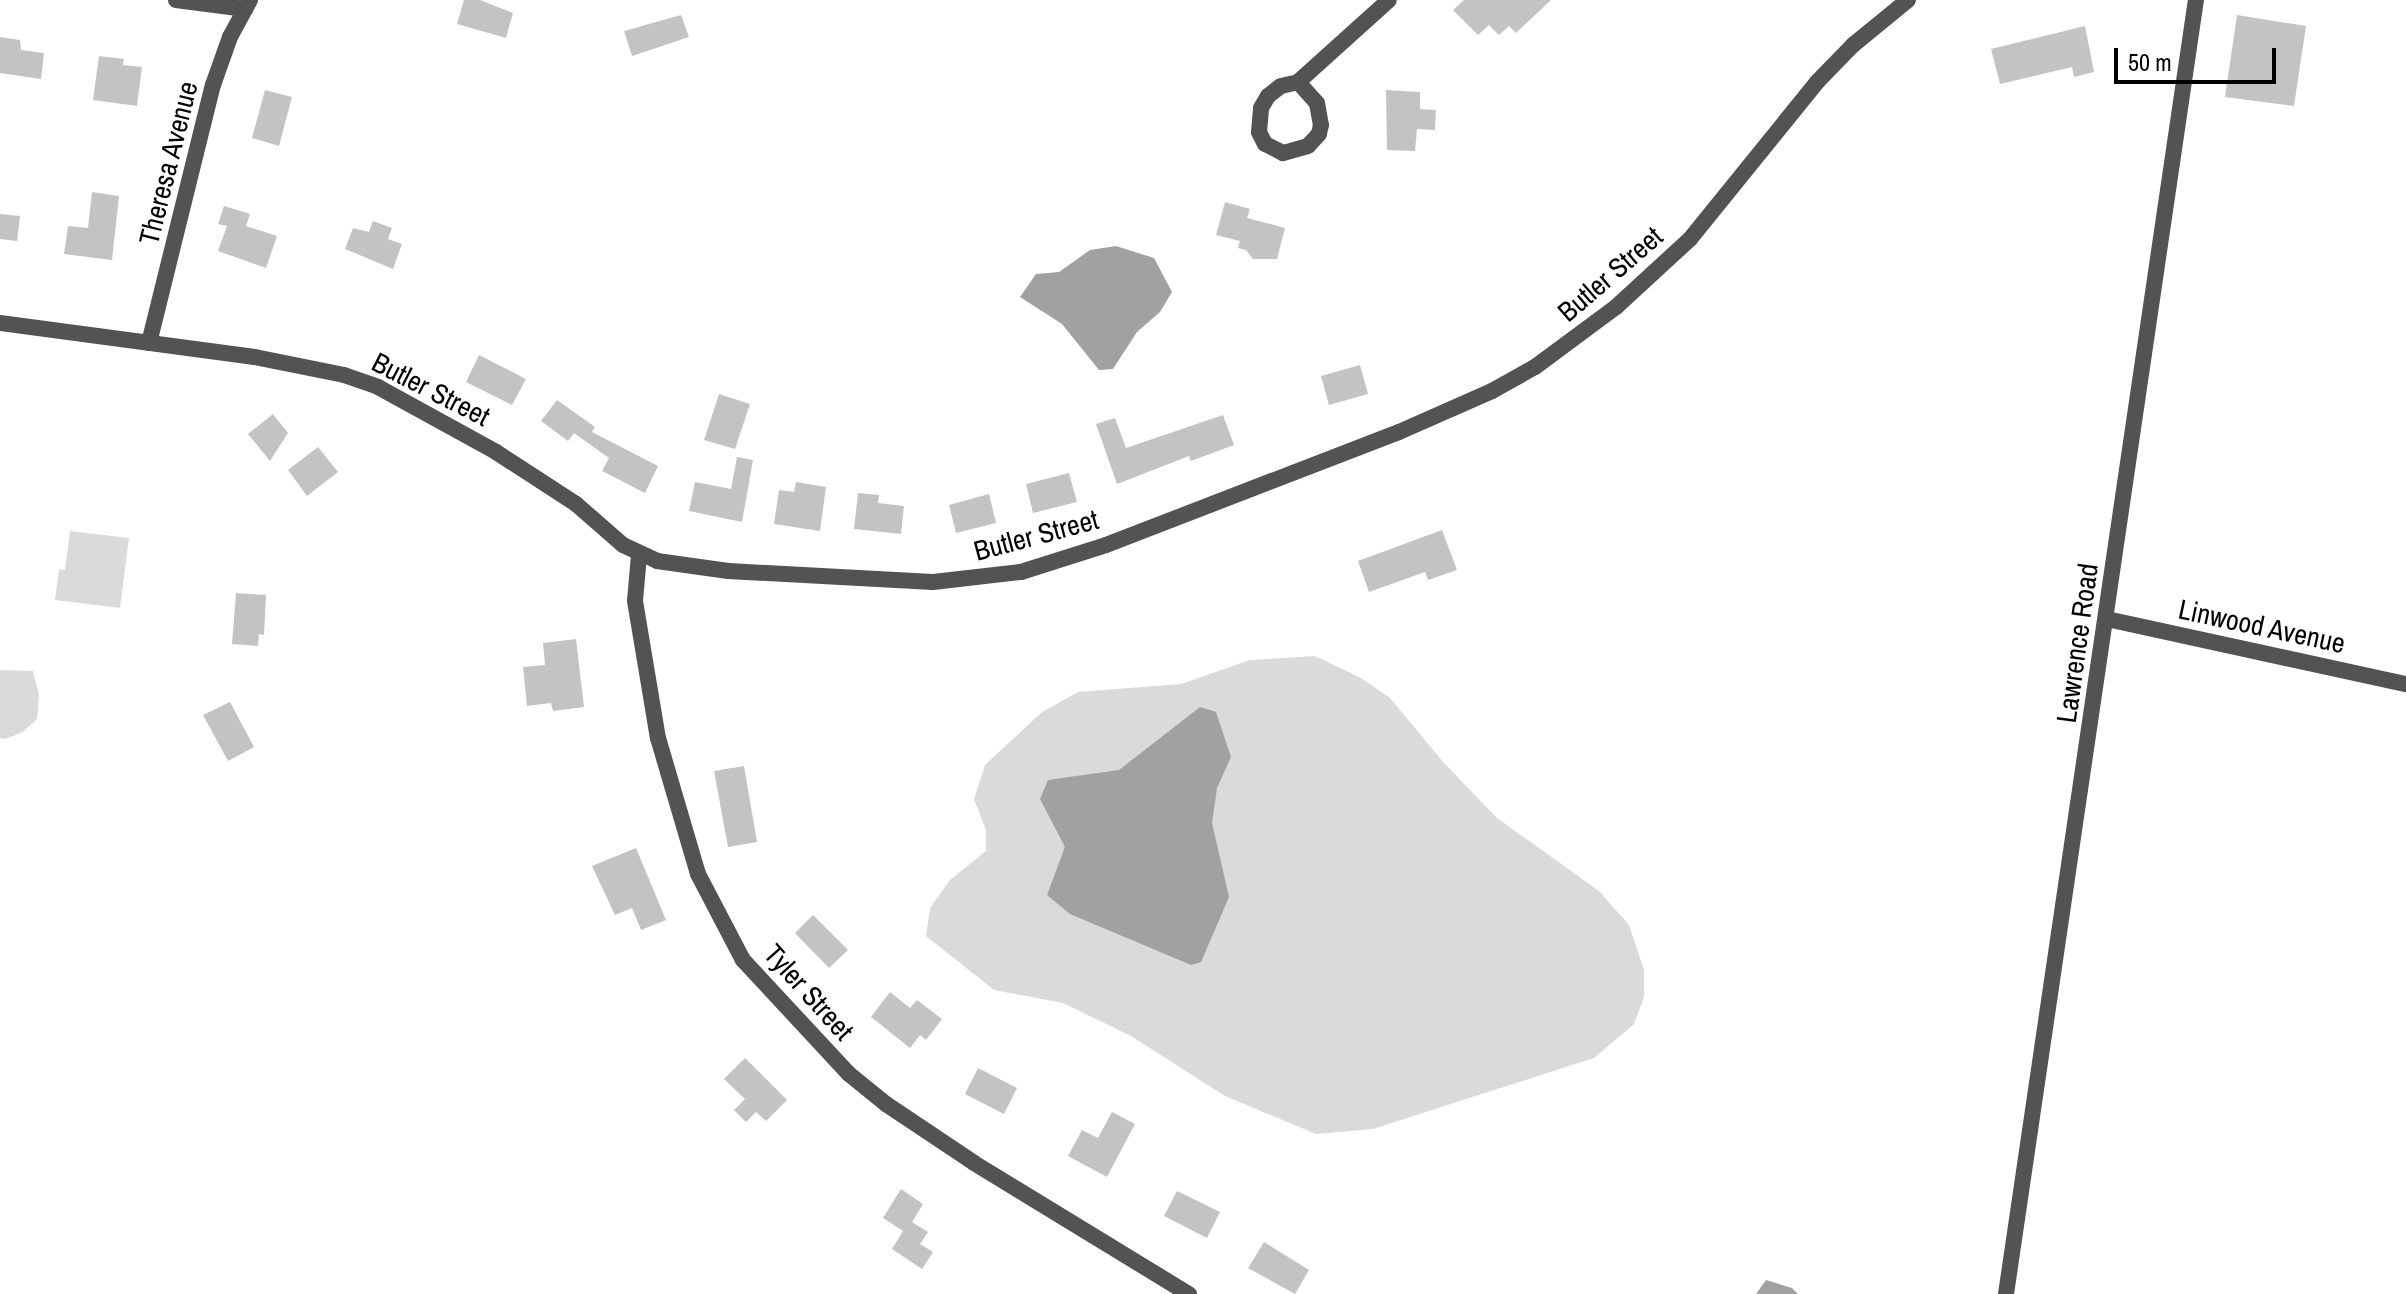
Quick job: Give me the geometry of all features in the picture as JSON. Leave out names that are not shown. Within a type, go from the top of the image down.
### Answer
[{"type":"street","points":[[176,0],[247,5]]},
{"type":"street","points":[[1298,82],[1317,103],[1319,134],[1300,150],[1283,153],[1265,144],[1259,132],[1261,108],[1281,86],[1298,82],[1389,0]]},
{"type":"street","name":"Butler Street","points":[[0,323],[304,366],[378,387],[448,423],[541,480],[639,555],[701,568],[808,577],[933,582],[1006,574],[1106,545],[1446,413],[1535,367],[1577,338],[1654,275],[1690,239],[1817,82],[1871,28],[1908,0]]},
{"type":"street","name":"Lawrence Road","points":[[2006,1294],[2196,0]]},
{"type":"street","name":"Theresa Avenue","points":[[149,343],[213,85],[230,37],[247,5]]},
{"type":"street","name":"Tyler Street","points":[[639,555],[635,590],[638,629],[661,750],[698,874],[743,960],[831,1056],[886,1104],[962,1156],[1189,1294]]},
{"type":"street","name":"Linwood Avenue","points":[[2107,619],[2406,684]]},
{"type":"shaded area","points":[[1116,246],[1154,258],[1172,292],[1160,312],[1137,332],[1113,369],[1099,370],[1062,324],[1020,297],[1036,274],[1059,272],[1090,250]]},
{"type":"shaded area","points":[[70,531],[129,538],[120,608],[55,600],[59,569],[65,570]]},
{"type":"shaded area","points":[[1315,656],[1361,678],[1390,698],[1444,763],[1497,818],[1599,891],[1629,925],[1644,970],[1644,997],[1634,1024],[1594,1058],[1373,1129],[1316,1134],[1225,1096],[1131,1036],[1063,1003],[994,990],[926,936],[930,908],[950,880],[986,851],[986,830],[974,799],[985,765],[1042,712],[1078,692],[1181,684],[1250,660]]},
{"type":"shaded area","points":[[0,670],[33,671],[39,695],[37,719],[23,732],[5,739],[0,738]]},
{"type":"shaded area","points":[[1200,707],[1216,712],[1231,757],[1217,788],[1212,823],[1229,897],[1201,962],[1191,965],[1070,914],[1047,895],[1065,847],[1040,799],[1048,780],[1119,770]]},
{"type":"shaded area","points":[[1766,1280],[1792,1288],[1798,1294],[1756,1294]]},
{"type":"building","points":[[464,0],[480,0],[513,13],[506,38],[457,24]]},
{"type":"building","points":[[1464,0],[1551,0],[1516,33],[1509,26],[1499,35],[1489,25],[1478,35],[1453,10]]},
{"type":"building","points":[[681,15],[689,37],[632,56],[624,31]]},
{"type":"building","points":[[2237,15],[2306,26],[2294,106],[2225,97]]},
{"type":"building","points":[[2085,26],[2094,72],[2074,77],[2072,67],[2000,84],[1991,49]]},
{"type":"building","points":[[0,37],[20,40],[21,50],[44,53],[41,79],[0,73]]},
{"type":"building","points":[[99,56],[124,59],[123,65],[142,67],[137,106],[93,100]]},
{"type":"building","points":[[265,90],[292,97],[279,146],[252,138]]},
{"type":"building","points":[[1386,90],[1420,92],[1420,109],[1436,110],[1435,130],[1417,129],[1415,151],[1387,150]]},
{"type":"building","points":[[92,192],[119,196],[112,260],[64,254],[68,226],[88,228]]},
{"type":"building","points":[[1225,202],[1250,209],[1247,218],[1285,228],[1277,259],[1253,259],[1246,250],[1238,248],[1240,241],[1216,235]]},
{"type":"building","points":[[224,206],[250,214],[246,226],[277,236],[266,268],[218,251],[227,226],[218,224]]},
{"type":"building","points":[[0,214],[20,216],[17,241],[0,239]]},
{"type":"building","points":[[373,221],[392,228],[388,239],[402,244],[393,269],[345,249],[353,228],[369,232]]},
{"type":"building","points":[[479,355],[526,379],[512,405],[466,382]]},
{"type":"building","points":[[1360,365],[1368,394],[1329,405],[1321,376]]},
{"type":"building","points":[[719,394],[750,404],[735,449],[704,440]]},
{"type":"building","points":[[557,400],[595,427],[592,432],[658,466],[645,493],[602,471],[609,458],[574,433],[568,441],[541,421]]},
{"type":"building","points":[[273,414],[288,433],[270,461],[248,434]]},
{"type":"building","points":[[1223,415],[1234,445],[1191,461],[1189,456],[1117,484],[1096,424],[1115,418],[1126,448]]},
{"type":"building","points":[[318,447],[338,472],[307,496],[288,470]]},
{"type":"building","points":[[737,457],[753,460],[742,522],[689,511],[695,482],[731,489]]},
{"type":"building","points":[[1069,473],[1077,502],[1033,513],[1026,484]]},
{"type":"building","points":[[796,482],[826,487],[820,531],[774,524],[779,490],[794,492]]},
{"type":"building","points":[[858,493],[879,495],[878,503],[904,506],[901,534],[854,529]]},
{"type":"building","points":[[989,494],[996,523],[956,533],[949,505]]},
{"type":"building","points":[[1442,530],[1457,570],[1428,580],[1425,572],[1369,592],[1358,561]]},
{"type":"building","points":[[236,593],[266,595],[264,635],[259,634],[258,646],[232,644]]},
{"type":"building","points":[[576,639],[584,707],[553,711],[551,703],[527,706],[523,667],[545,665],[543,643]]},
{"type":"building","points":[[230,702],[254,747],[228,761],[203,715]]},
{"type":"building","points":[[744,766],[757,842],[728,847],[714,771]]},
{"type":"building","points":[[636,848],[666,920],[641,930],[632,908],[615,915],[592,866]]},
{"type":"building","points":[[813,915],[848,950],[829,968],[795,933]]},
{"type":"building","points":[[890,992],[910,1008],[917,1000],[942,1019],[926,1040],[920,1035],[910,1048],[871,1017]]},
{"type":"building","points":[[745,1058],[787,1100],[766,1121],[756,1112],[746,1122],[734,1110],[745,1099],[724,1079]]},
{"type":"building","points":[[978,1068],[1017,1088],[1004,1114],[965,1094]]},
{"type":"building","points":[[1112,1112],[1135,1124],[1107,1177],[1068,1156],[1082,1130],[1098,1138]]},
{"type":"building","points":[[901,1189],[923,1204],[912,1222],[928,1232],[920,1244],[933,1252],[922,1269],[892,1249],[903,1231],[883,1218]]},
{"type":"building","points":[[1177,1191],[1220,1212],[1207,1238],[1164,1216]]},
{"type":"building","points":[[1264,1242],[1309,1270],[1295,1294],[1248,1268]]}]
